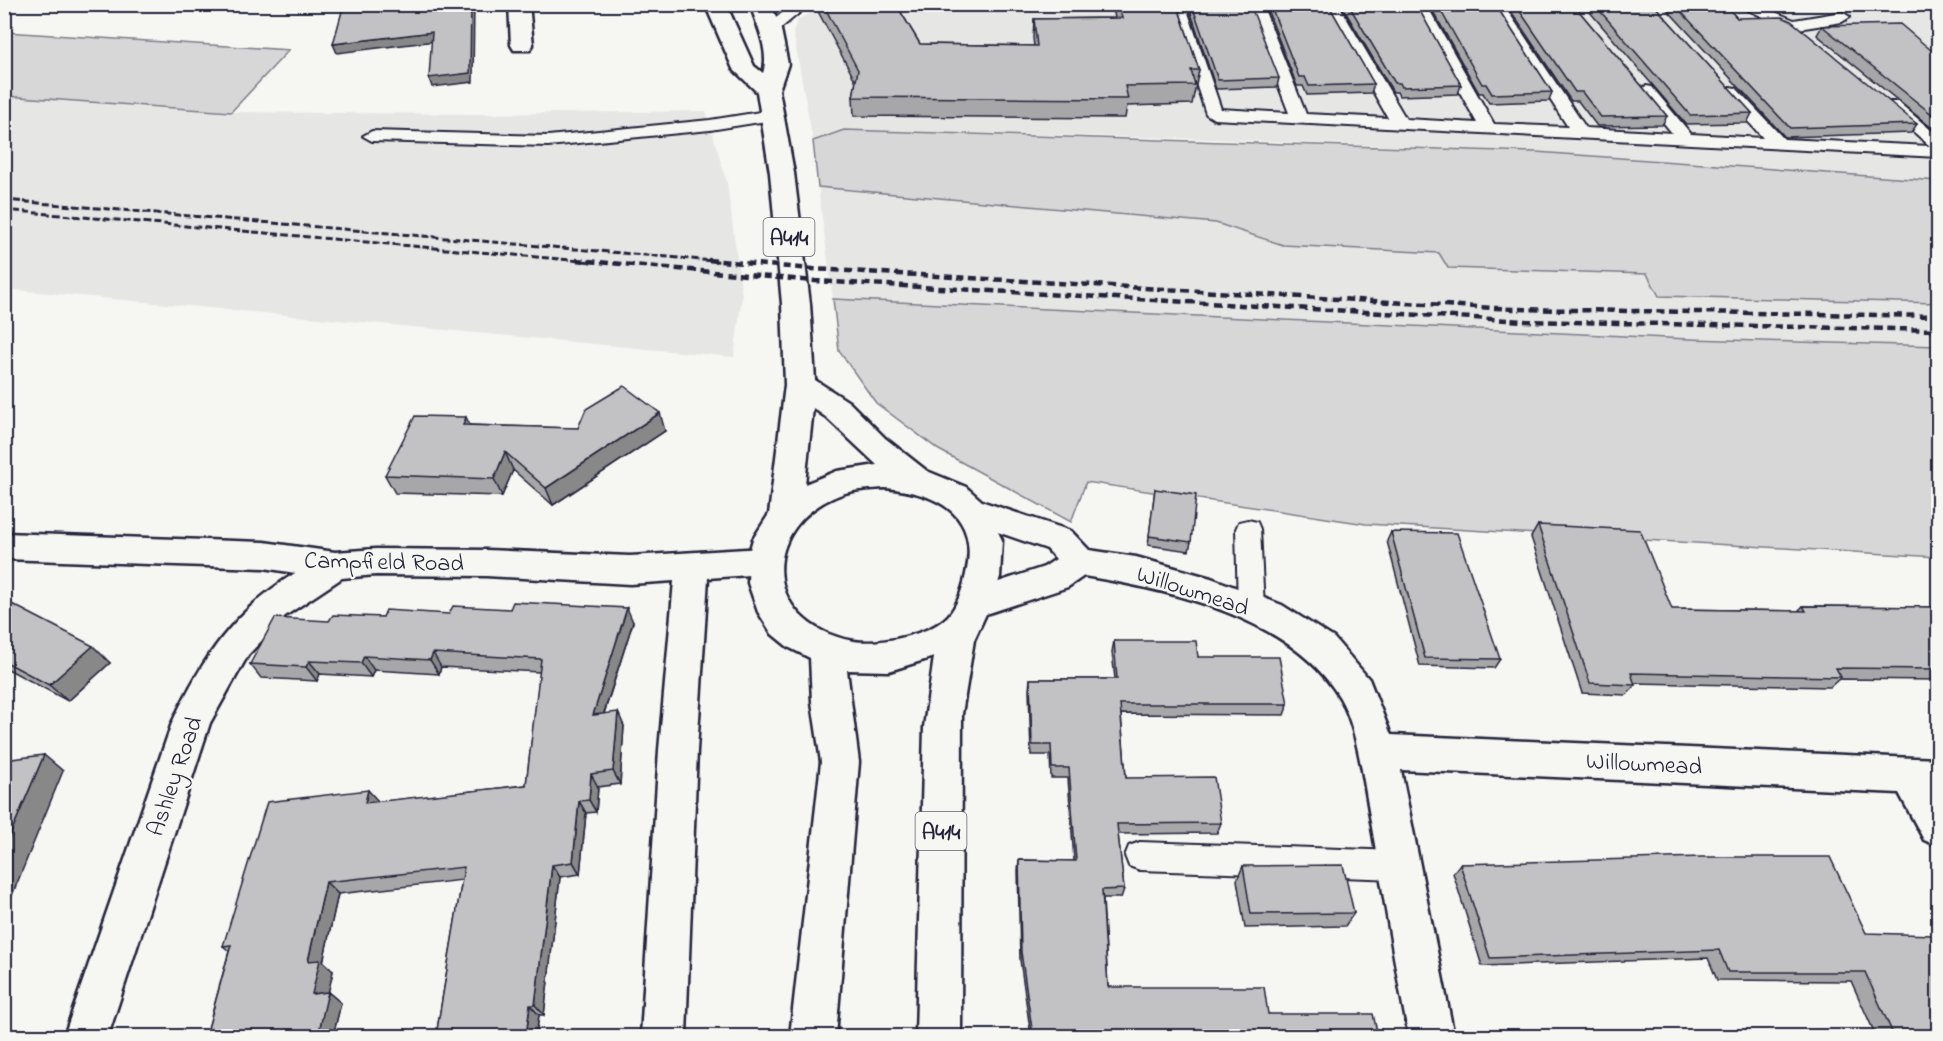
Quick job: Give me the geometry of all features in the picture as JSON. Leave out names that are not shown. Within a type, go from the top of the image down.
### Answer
[{"type":"main road","points":[[519,4],[522,45]]},
{"type":"main road","points":[[716,4],[744,69],[770,102]]},
{"type":"main road","name":"A414","points":[[760,4],[770,30],[777,64],[770,102],[782,172],[796,304],[800,385],[785,517]]},
{"type":"main road","points":[[800,385],[838,410],[874,446],[915,478],[948,491],[972,510],[1059,540],[1079,561],[1056,577],[967,615],[926,647],[905,654],[862,657],[828,650],[786,624],[767,596],[763,561],[768,545],[785,517],[818,491],[853,479],[878,475],[915,478]]},
{"type":"main road","points":[[967,615],[986,552],[983,532],[972,510]]},
{"type":"main road","name":"Campfield Road","points":[[4,546],[264,555],[335,565],[376,562],[486,563],[630,570],[763,561]]},
{"type":"main road","name":"Willowmead","points":[[1079,561],[1136,571],[1211,592],[1270,615],[1321,649],[1356,690],[1378,752],[1431,1036]]},
{"type":"main road","name":"Ashley Road","points":[[86,1036],[191,723],[204,693],[247,632],[273,607],[335,565]]},
{"type":"main road","points":[[664,1036],[678,750],[692,566]]},
{"type":"main road","name":"A414","points":[[939,1036],[946,691],[967,615]]},
{"type":"main road","points":[[813,1036],[840,762],[831,702],[828,650]]},
{"type":"main road","name":"Willowmead","points":[[1378,752],[1924,777],[1938,827]]},
{"type":"lane","points":[[770,30],[803,4]]},
{"type":"lane","points":[[1177,4],[1214,114],[1938,152]]},
{"type":"lane","points":[[1254,4],[1300,119]]},
{"type":"lane","points":[[1330,4],[1400,124]]},
{"type":"lane","points":[[1418,4],[1489,129]]},
{"type":"lane","points":[[1496,4],[1581,134]]},
{"type":"lane","points":[[1742,4],[1792,26],[1810,40]]},
{"type":"lane","points":[[1792,26],[1842,17]]},
{"type":"lane","points":[[1633,77],[1687,140]]},
{"type":"lane","points":[[1723,84],[1780,145]]},
{"type":"lane","points":[[1875,92],[1938,144]]},
{"type":"lane","points":[[372,136],[548,141],[710,124],[770,102]]},
{"type":"lane","points":[[1248,530],[1251,608]]},
{"type":"lane","points":[[1140,856],[1398,865]]},
{"type":"shaded area","points":[[843,4],[1776,4],[1816,8],[1846,4],[1938,5],[1938,181],[1536,152],[1211,139],[844,130],[813,141],[793,32],[798,19],[822,8]]},
{"type":"shaded area","points":[[5,32],[289,50],[231,112],[5,96]]},
{"type":"shaded area","points":[[4,96],[231,112],[474,114],[706,111],[727,183],[742,296],[734,357],[5,289]]},
{"type":"shaded area","points":[[844,130],[1536,152],[1938,181],[1938,303],[1659,296],[1647,274],[1448,268],[1439,253],[1283,245],[1216,223],[818,187],[813,141]]},
{"type":"shaded area","points":[[818,187],[1216,223],[1283,245],[1440,253],[1448,268],[1647,274],[1660,296],[1938,303],[1938,346],[1689,339],[833,299]]},
{"type":"shaded area","points":[[833,299],[1689,339],[1938,346],[1938,557],[1366,524],[1086,482],[1071,522],[939,450],[876,403],[839,351]]},
{"type":"building","points":[[344,4],[471,4],[470,73],[429,78],[432,32],[333,44]]},
{"type":"building","points":[[823,4],[896,4],[920,44],[1037,46],[1034,19],[1122,18],[1118,4],[1177,4],[1199,70],[1191,70],[1195,85],[1125,86],[1128,99],[853,97],[858,70]]},
{"type":"building","points":[[1250,4],[1279,78],[1218,80],[1192,5]]},
{"type":"building","points":[[1270,4],[1328,4],[1374,84],[1309,86],[1305,77],[1299,77]]},
{"type":"building","points":[[1348,4],[1416,4],[1461,85],[1402,87],[1400,83],[1395,83]]},
{"type":"building","points":[[1437,4],[1495,4],[1552,92],[1492,94],[1486,84],[1482,84]]},
{"type":"building","points":[[1515,4],[1573,4],[1667,116],[1601,117],[1582,92],[1575,92]]},
{"type":"building","points":[[1594,4],[1653,4],[1752,113],[1690,115]]},
{"type":"building","points":[[1674,4],[1724,4],[1737,18],[1782,17],[1791,21],[1917,124],[1790,128]]},
{"type":"building","points":[[1900,24],[1938,56],[1938,119],[1822,26]]},
{"type":"building","points":[[624,386],[660,413],[546,488],[505,452],[494,479],[385,475],[415,416],[466,417],[463,425],[578,428],[586,409]]},
{"type":"building","points":[[1155,489],[1196,495],[1191,542],[1149,536]]},
{"type":"building","points":[[1538,525],[1640,530],[1672,609],[1806,611],[1803,606],[1938,607],[1938,669],[1836,668],[1841,677],[1631,673],[1635,685],[1590,683]]},
{"type":"building","points":[[1391,532],[1457,533],[1500,659],[1425,658]]},
{"type":"building","points":[[4,600],[93,646],[49,685],[4,661]]},
{"type":"building","points":[[513,602],[627,608],[593,715],[618,712],[613,771],[591,774],[589,800],[579,801],[573,862],[552,865],[535,1005],[530,1005],[526,1036],[436,1036],[464,867],[326,882],[308,961],[320,960],[312,994],[328,992],[318,1036],[206,1036],[231,945],[223,946],[267,802],[368,790],[365,803],[526,785],[541,659],[433,653],[430,660],[364,656],[361,663],[309,661],[306,667],[250,664],[275,618],[329,621],[333,615],[383,617],[386,610],[449,614],[453,606],[510,609]]},
{"type":"building","points":[[1114,641],[1196,641],[1198,657],[1279,657],[1288,704],[1120,704],[1126,778],[1214,777],[1221,823],[1117,824],[1124,889],[1102,890],[1108,987],[1264,987],[1268,1014],[1373,1014],[1378,1036],[1033,1036],[1021,952],[1019,860],[1076,861],[1069,768],[1052,768],[1051,745],[1032,745],[1030,679],[1117,679]]},
{"type":"building","points":[[44,755],[4,849],[4,760]]},
{"type":"building","points":[[1703,857],[1830,857],[1866,933],[1933,935],[1938,945],[1938,1036],[1894,1036],[1865,972],[1728,972],[1719,950],[1490,958],[1460,864]]},
{"type":"building","points":[[1343,865],[1354,913],[1251,914],[1243,866]]},
{"type":"railway","points":[[4,200],[726,262]]},
{"type":"railway","points":[[4,210],[593,262]]},
{"type":"railway","points":[[576,260],[815,281],[1526,321],[1938,330]]},
{"type":"railway","points":[[708,260],[813,269],[1513,309],[1938,316]]}]
